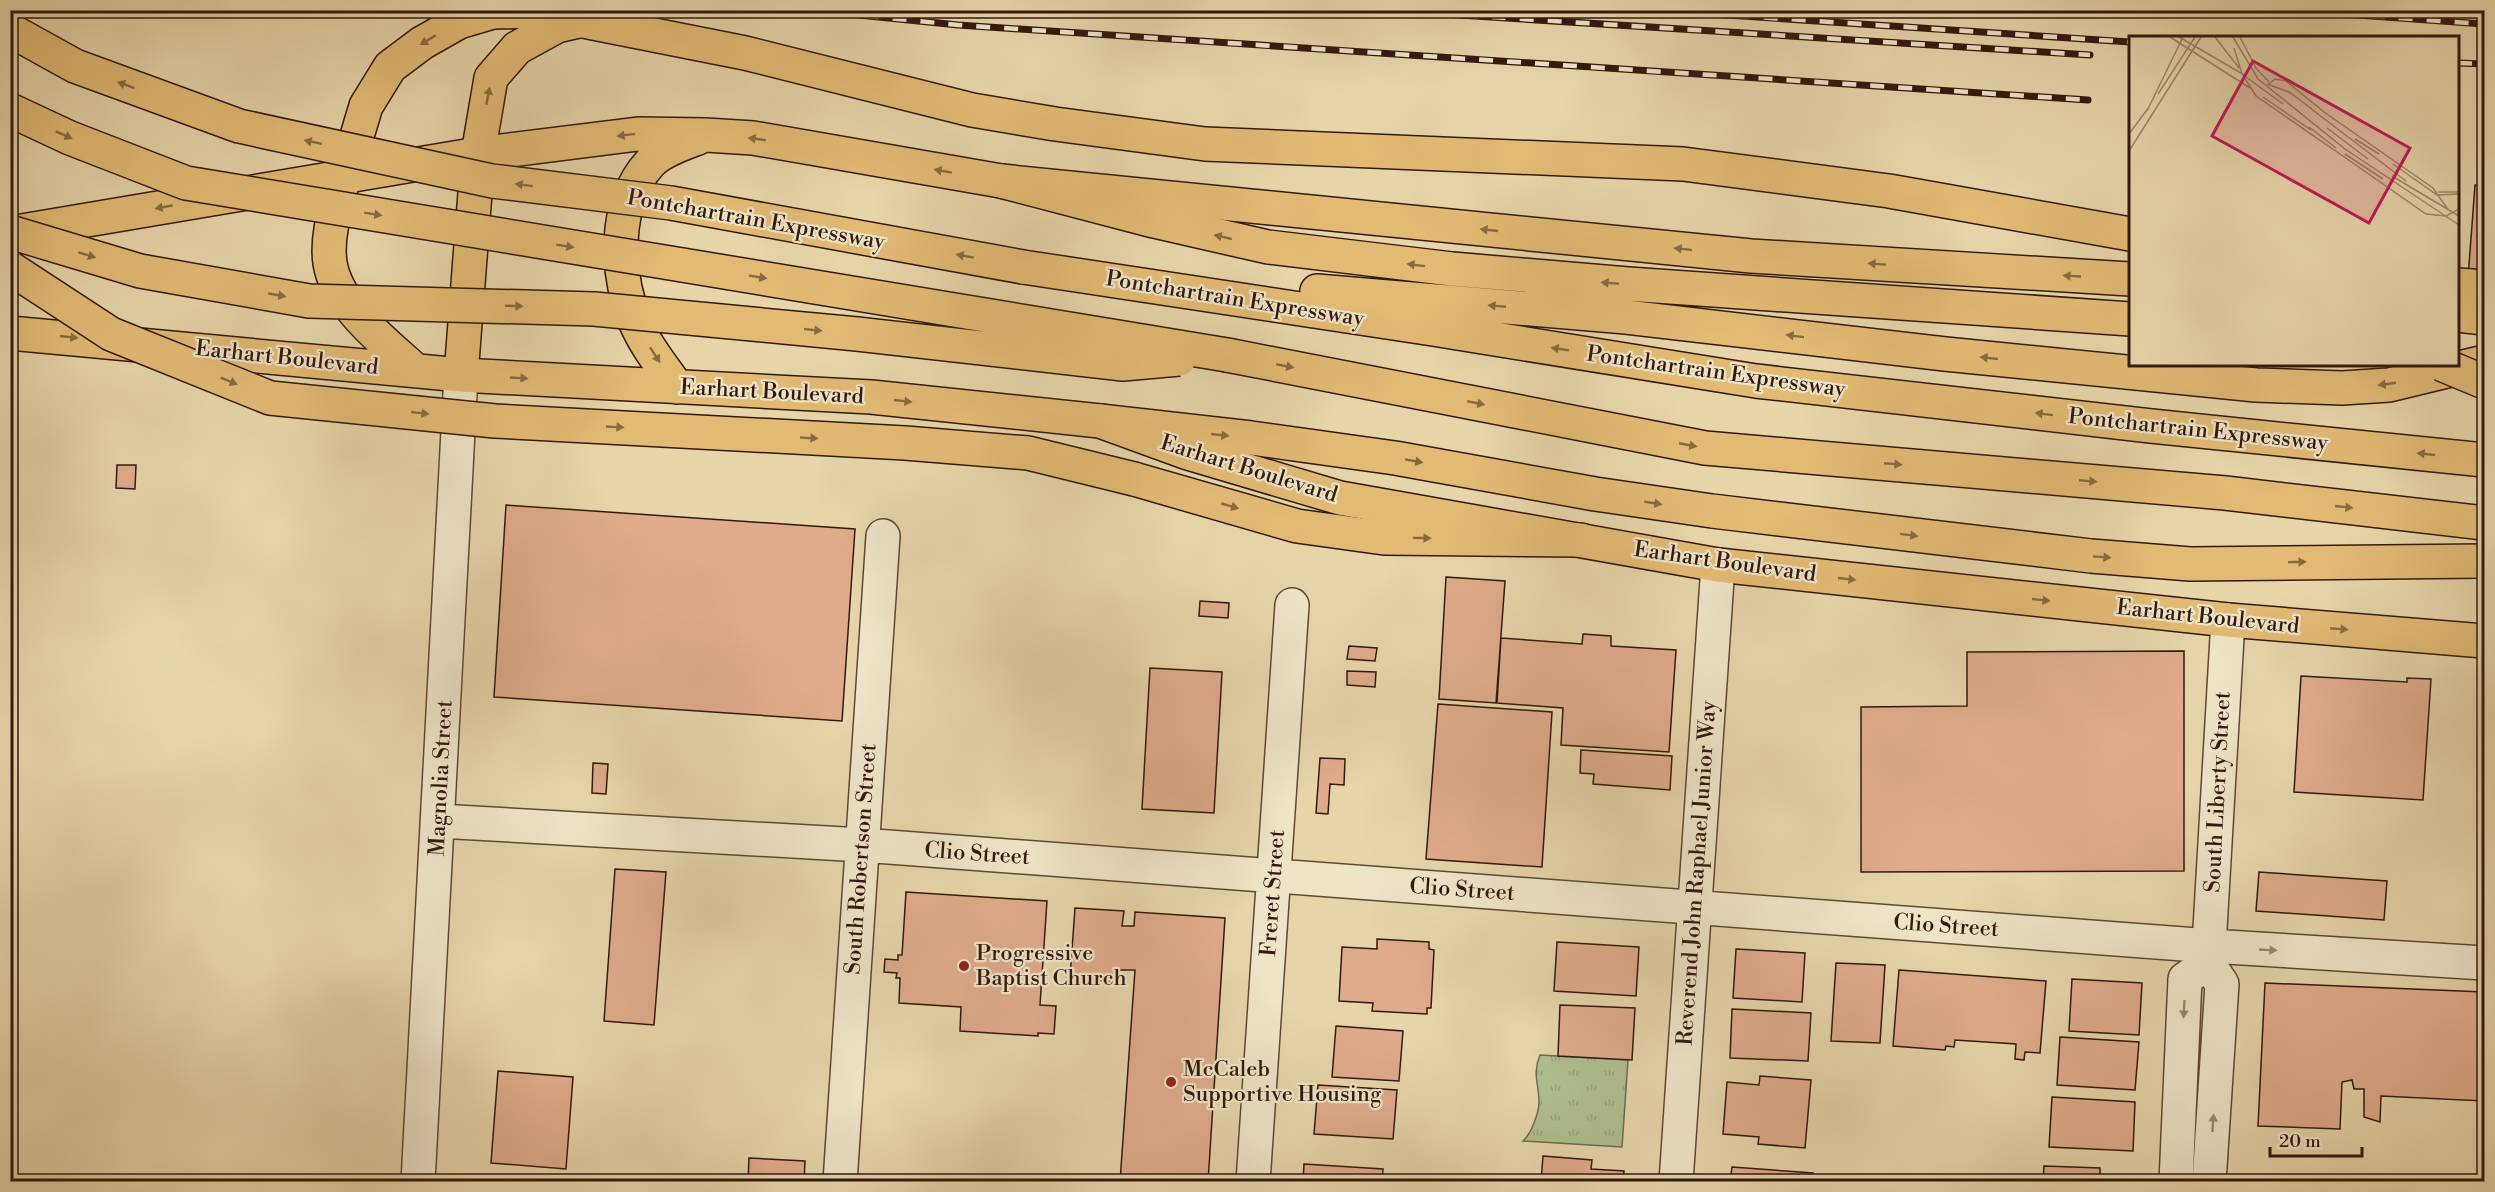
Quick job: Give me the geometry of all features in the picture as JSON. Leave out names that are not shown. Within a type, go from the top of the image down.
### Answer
[{"type":"main road","points":[[416,371],[363,322],[340,290],[330,263],[331,228],[366,106],[390,67],[422,43],[459,22],[493,12],[533,11],[605,24],[745,53],[972,110],[1055,124],[1205,144],[1683,165],[1889,191],[2129,234]]},
{"type":"main road","points":[[461,375],[478,154],[491,78],[517,48],[556,26],[580,21],[605,24]]},
{"type":"main road","name":"Pontchartrain Expressway","points":[[10,30],[75,66],[238,126],[492,181],[671,203],[1023,267],[1756,381],[2151,426],[2484,460]]},
{"type":"main road","points":[[10,110],[70,138],[186,183],[1227,355],[1705,448],[2225,493],[2484,523]]},
{"type":"main road","points":[[10,233],[478,154],[638,134],[706,135],[753,138],[1001,181],[1750,256],[2129,279]]},
{"type":"main road","points":[[677,387],[653,354],[636,322],[624,286],[621,245],[624,216],[635,187],[650,163],[678,145],[706,135]]},
{"type":"main road","points":[[1001,181],[1154,221],[1268,247],[1452,269],[1773,296],[2129,319]]},
{"type":"main road","points":[[10,233],[140,271],[309,301],[594,309],[857,334],[1123,364],[1227,355]]},
{"type":"main road","points":[[1023,267],[1626,316],[1945,354],[2256,385],[2342,388],[2389,384],[2484,362]]},
{"type":"main road","points":[[10,268],[111,334],[270,398],[495,421],[905,442],[1028,453],[1134,479],[1297,526],[1384,538],[1581,540]]},
{"type":"main road","points":[[2459,285],[2484,287]]},
{"type":"main road","points":[[2459,315],[2484,318]]},
{"type":"main road","name":"Earhart Boulevard","points":[[10,333],[461,375],[872,397],[1100,421],[1188,453],[1340,498],[1718,565],[2228,620],[2484,641]]},
{"type":"main road","points":[[2445,366],[2484,382]]},
{"type":"main road","points":[[1100,421],[1251,438],[1395,458],[1595,494],[1712,511],[2091,556],[2190,564],[2484,561]]},
{"type":"street","name":"Magnolia Street","points":[[418,1182],[461,375]]},
{"type":"street","name":"South Robertson Street","points":[[840,1182],[883,536]]},
{"type":"street","name":"Reverend John Raphael Junior Way","points":[[1677,1182],[1718,565]]},
{"type":"street","name":"Freret Street","points":[[1253,1182],[1292,605]]},
{"type":"street","name":"South Liberty Street","points":[[2209,955],[2228,620]]},
{"type":"street","name":"Clio Street","points":[[439,821],[862,845],[1696,907],[2209,955],[2484,963]]},
{"type":"street","points":[[2176,1182],[2185,979],[2209,955],[2222,984],[2209,1182]]},
{"type":"green space","points":[[1540,1055],[1628,1060],[1622,1147],[1523,1141],[1532,1128],[1538,1112],[1536,1073]]},
{"type":"building","points":[[2475,185],[2484,186],[2484,279],[2468,278]]},
{"type":"building","points":[[117,465],[136,465],[135,489],[116,488]]},
{"type":"building","points":[[506,505],[855,529],[842,721],[494,697]]},
{"type":"building","points":[[1446,577],[1505,581],[1496,703],[1439,699]]},
{"type":"building","points":[[1200,601],[1229,603],[1228,618],[1199,616]]},
{"type":"building","points":[[1583,634],[1611,636],[1611,646],[1676,650],[1669,752],[1561,745],[1563,708],[1497,703],[1501,638],[1582,644]]},
{"type":"building","points":[[1349,646],[1377,648],[1375,661],[1347,659]]},
{"type":"building","points":[[2184,651],[2184,871],[1861,872],[1861,707],[1967,706],[1967,652]]},
{"type":"building","points":[[1150,668],[1222,672],[1214,813],[1142,809]]},
{"type":"building","points":[[1347,671],[1376,672],[1375,687],[1347,685]]},
{"type":"building","points":[[2301,676],[2407,682],[2407,678],[2431,679],[2423,800],[2294,792]]},
{"type":"building","points":[[1438,704],[1552,712],[1542,867],[1426,859]]},
{"type":"building","points":[[1581,750],[1672,756],[1670,790],[1593,784],[1594,774],[1580,773]]},
{"type":"building","points":[[1320,758],[1345,759],[1344,785],[1330,784],[1328,814],[1316,813]]},
{"type":"building","points":[[593,763],[608,764],[606,794],[592,793]]},
{"type":"building","points":[[615,869],[666,872],[654,1025],[604,1021]]},
{"type":"building","points":[[2259,872],[2387,881],[2384,920],[2256,911]]},
{"type":"building","name":"Progressive Baptist Church","points":[[906,892],[1047,901],[1040,1005],[1056,1006],[1054,1034],[1038,1033],[1038,1036],[960,1031],[961,1007],[899,1003],[900,978],[896,978],[897,973],[884,972],[885,959],[898,960],[898,955],[902,955]]},
{"type":"building","name":"McCaleb Supportive Housing","points":[[1075,908],[1124,911],[1122,926],[1134,926],[1135,912],[1225,918],[1208,1182],[1120,1182],[1135,970],[1119,970],[1118,982],[1070,978]]},
{"type":"building","points":[[1377,939],[1429,942],[1429,949],[1434,950],[1431,1008],[1427,1008],[1427,1014],[1372,1011],[1373,1003],[1339,1001],[1342,947],[1377,949]]},
{"type":"building","points":[[1557,942],[1639,947],[1636,996],[1554,991]]},
{"type":"building","points":[[1736,949],[1805,953],[1802,1002],[1733,998]]},
{"type":"building","points":[[1836,963],[1885,965],[1880,1043],[1831,1041]]},
{"type":"building","points":[[1899,970],[2046,981],[2040,1053],[2025,1052],[2024,1060],[2015,1059],[2016,1044],[1955,1040],[1954,1047],[1946,1046],[1945,1050],[1893,1046]]},
{"type":"building","points":[[2072,979],[2142,983],[2139,1035],[2069,1031]]},
{"type":"building","points":[[2265,983],[2484,992],[2484,1101],[2381,1096],[2380,1122],[2364,1117],[2364,1089],[2354,1089],[2352,1080],[2342,1082],[2340,1129],[2258,1126]]},
{"type":"building","points":[[1560,1005],[1635,1008],[1632,1060],[1558,1056]]},
{"type":"building","points":[[1732,1009],[1811,1013],[1808,1061],[1730,1058]]},
{"type":"building","points":[[1336,1026],[1403,1031],[1399,1081],[1332,1077]]},
{"type":"building","points":[[2060,1037],[2139,1042],[2135,1090],[2057,1085]]},
{"type":"building","points":[[498,1071],[573,1077],[566,1169],[491,1163]]},
{"type":"building","points":[[1760,1076],[1811,1080],[1805,1148],[1758,1144],[1759,1137],[1723,1134],[1727,1082],[1759,1085]]},
{"type":"building","points":[[1318,1085],[1397,1090],[1393,1139],[1314,1134]]},
{"type":"building","points":[[2052,1097],[2135,1102],[2133,1151],[2049,1147]]},
{"type":"building","points":[[1543,1156],[1592,1160],[1591,1169],[1624,1171],[1623,1182],[1541,1182]]},
{"type":"building","points":[[749,1158],[805,1161],[804,1182],[748,1182]]},
{"type":"building","points":[[1304,1164],[1383,1169],[1382,1182],[1303,1182]]},
{"type":"building","points":[[2044,1166],[2100,1168],[2100,1181],[2112,1182],[2043,1182]]},
{"type":"building","points":[[1732,1167],[1813,1173],[1812,1182],[1730,1182]]},
{"type":"railway","points":[[809,10],[958,25],[2088,100]]},
{"type":"railway","points":[[1380,10],[2090,55]]},
{"type":"railway","points":[[1652,10],[2129,42]]},
{"type":"railway","points":[[2287,10],[2484,24]]},
{"type":"railway","points":[[2459,63],[2484,64]]},
{"type":"place","name":"Progressive Baptist Church","points":[[964,966]]},
{"type":"place","name":"McCaleb Supportive Housing","points":[[1171,1082]]}]
